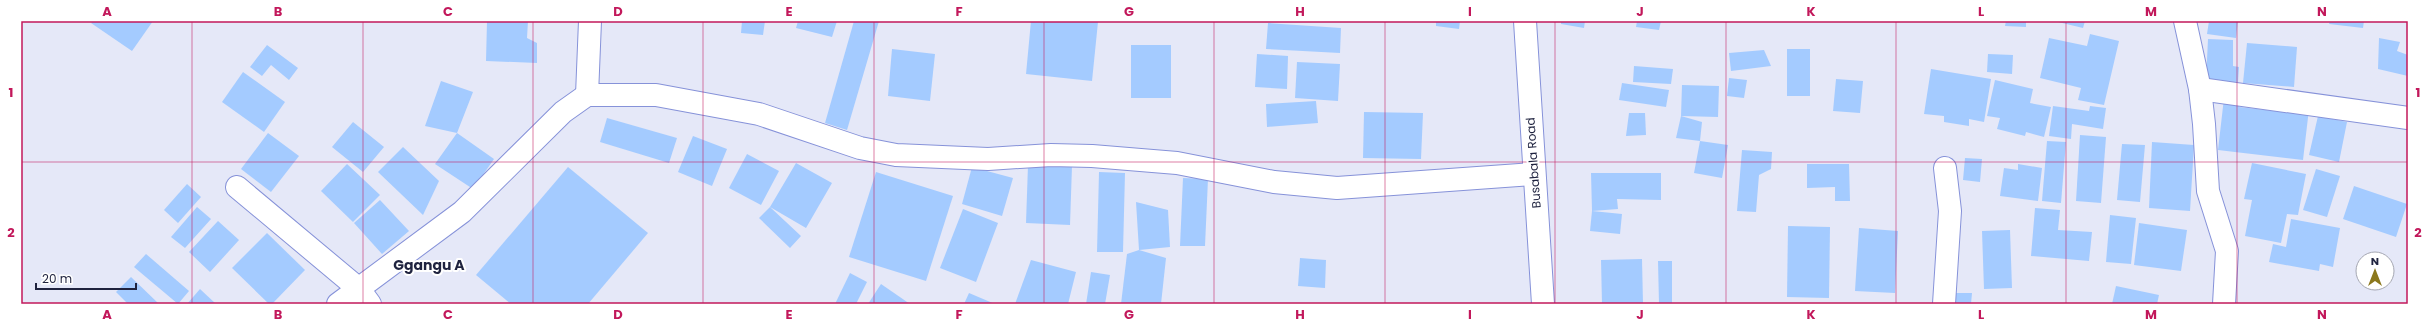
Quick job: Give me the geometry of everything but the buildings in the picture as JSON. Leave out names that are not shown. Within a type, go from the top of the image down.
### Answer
[{"type":"street","points":[[588,95],[590,21]]},
{"type":"street","name":"Busabala Road","points":[[1525,21],[1542,304]]},
{"type":"street","points":[[2185,21],[2200,88],[2208,191],[2227,251],[2224,304]]},
{"type":"street","points":[[2200,88],[2408,118]]},
{"type":"street","points":[[338,304],[365,296],[462,212],[563,112],[588,95],[656,95],[760,114],[860,148],[896,155],[988,159],[1051,155],[1092,156],[1177,163],[1274,182],[1337,188],[1534,174]]},
{"type":"street","points":[[1944,304],[1950,211],[1945,168]]},
{"type":"street","points":[[237,187],[365,296]]},
{"type":"district","name":"Ggangu A","points":[[429,265]]}]
